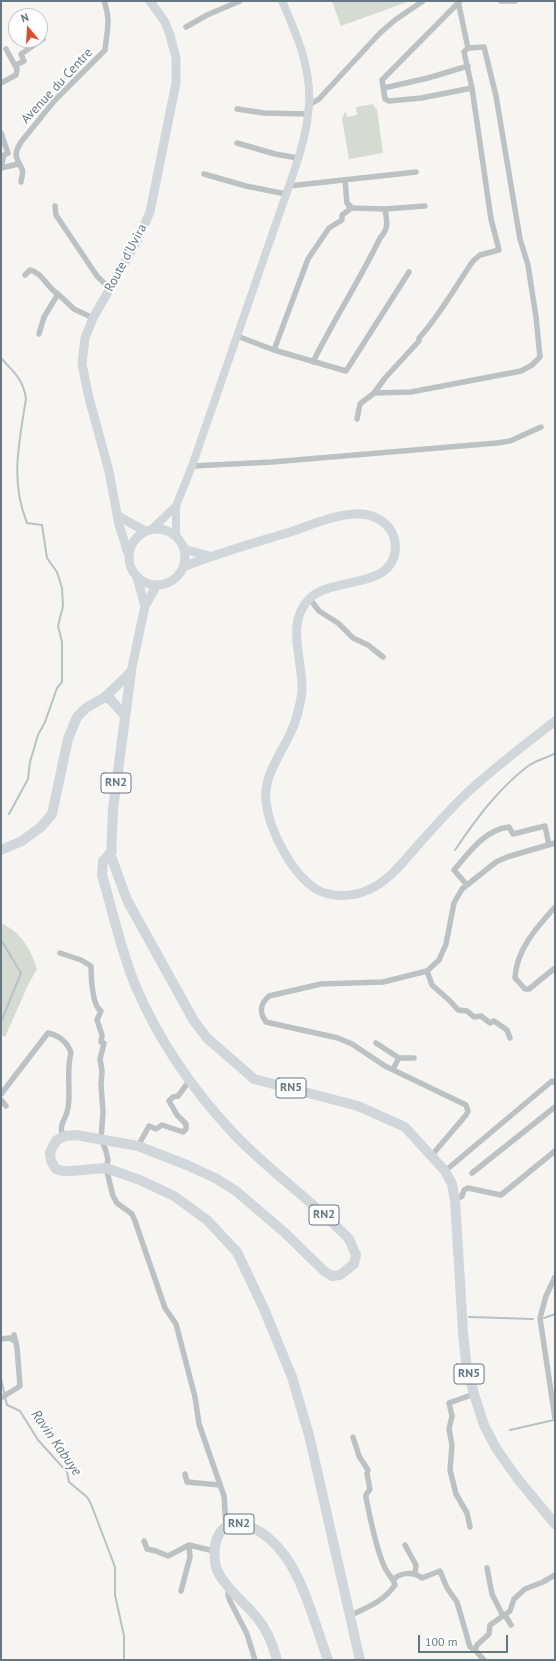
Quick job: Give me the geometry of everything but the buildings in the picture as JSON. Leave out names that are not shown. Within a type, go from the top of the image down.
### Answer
[{"type":"highway","points":[[1,850],[22,841],[42,826],[52,814],[72,726],[81,713],[104,697],[131,672]]},
{"type":"highway","name":"RN2","points":[[63,1138],[76,1135],[138,1146],[187,1165],[217,1179],[236,1191],[284,1232],[324,1271],[332,1276],[340,1275],[354,1264],[356,1255],[349,1239],[268,1167],[234,1134],[191,1081],[159,1033],[132,977],[102,875],[103,861],[112,851],[113,809],[131,672]]},
{"type":"highway","points":[[104,697],[111,700],[125,716]]},
{"type":"highway","name":"RN5","points":[[112,851],[111,856],[127,900],[183,1003],[207,1038],[254,1079],[358,1106],[405,1127],[445,1171],[452,1184],[455,1200],[464,1347],[474,1394],[484,1425],[496,1448],[517,1478],[555,1524]]},
{"type":"highway","points":[[63,1138],[53,1146],[50,1153],[51,1161],[56,1169],[63,1171],[106,1168],[140,1180],[174,1196],[207,1220],[237,1252],[264,1309],[292,1377],[309,1435],[360,1660]]},
{"type":"highway","name":"RN2","points":[[214,1551],[216,1538],[226,1526],[235,1524],[254,1528],[267,1537],[286,1557],[304,1593],[328,1660]]},
{"type":"highway","points":[[214,1551],[217,1568],[229,1588],[267,1631],[277,1660]]},
{"type":"main road","name":"Route d'Uvira","points":[[128,553],[118,516],[104,451],[84,379],[83,349],[93,318],[137,241],[150,212],[176,83],[176,58],[170,35],[165,22],[150,1]]},
{"type":"main road","points":[[183,567],[209,556],[339,516],[365,514],[374,517],[387,525],[394,536],[394,555],[386,569],[373,577],[324,589],[310,599],[302,608],[297,628],[302,676],[302,692],[299,708],[290,734],[274,761],[269,777],[266,801],[278,837],[288,857],[305,880],[317,889],[334,895],[348,895],[366,891],[375,887],[394,871],[467,793],[555,721]]},
{"type":"main road","points":[[118,516],[149,530],[162,529],[176,536],[184,549],[183,567],[176,577],[170,581],[157,585],[149,584],[137,578]]},
{"type":"main road","points":[[145,606],[137,578],[130,566],[128,553],[134,540],[149,530]]},
{"type":"main road","points":[[184,549],[209,556]]},
{"type":"main road","points":[[131,672],[145,606],[157,585]]},
{"type":"street","name":"Avenue du Centre","points":[[21,182],[23,172],[18,164],[16,156],[17,149],[40,117],[105,50],[109,20],[104,1]]},
{"type":"street","points":[[186,27],[207,15],[240,1]]},
{"type":"street","points":[[176,536],[176,506],[192,466],[289,186],[309,114],[308,74],[302,50],[282,1]]},
{"type":"street","points":[[309,105],[319,99],[380,33],[395,20],[423,1]]},
{"type":"street","points":[[459,1],[468,48]]},
{"type":"street","points":[[459,1],[428,35],[385,74],[382,80],[385,99],[389,101],[421,98],[472,88]]},
{"type":"street","points":[[500,1],[515,1]]},
{"type":"street","points":[[357,419],[360,404],[374,393],[430,326],[435,316],[473,261],[480,255],[499,250],[491,219],[472,88],[464,52],[468,48],[484,47],[506,146],[520,239],[528,265],[536,317],[540,357],[532,365],[521,371],[411,392],[374,393]]},
{"type":"street","points":[[16,65],[24,60],[21,54],[30,48]]},
{"type":"street","points":[[1,83],[16,75],[17,69],[6,49]]},
{"type":"street","points":[[384,88],[428,78],[468,66]]},
{"type":"street","points":[[237,109],[264,113],[309,114]]},
{"type":"street","points":[[1,133],[8,153],[4,154],[1,168],[18,164]]},
{"type":"street","points":[[237,143],[275,154],[298,158]]},
{"type":"street","points":[[289,186],[416,172]]},
{"type":"street","points":[[204,174],[246,186],[286,194]]},
{"type":"street","points":[[274,350],[308,258],[329,228],[342,220],[342,215],[349,210],[345,180]]},
{"type":"street","points":[[55,206],[56,215],[97,276],[110,289]]},
{"type":"street","points":[[349,206],[352,208],[385,209],[425,206]]},
{"type":"street","points":[[313,362],[335,318],[350,296],[380,238],[385,233],[387,226],[385,209]]},
{"type":"street","points":[[25,275],[30,270],[34,271],[45,280],[48,287],[74,309],[93,318]]},
{"type":"street","points":[[237,336],[274,350],[344,371],[348,369],[409,272]]},
{"type":"street","points":[[39,334],[44,317],[58,294]]},
{"type":"street","points":[[192,466],[272,462],[497,444],[510,441],[541,427]]},
{"type":"street","points":[[149,530],[176,506]]},
{"type":"street","points":[[310,599],[319,611],[338,623],[353,638],[368,645],[383,657]]},
{"type":"street","points":[[432,1155],[466,1115],[468,1107],[460,1101],[393,1069],[352,1044],[338,1038],[266,1022],[262,1016],[261,1008],[263,1001],[269,996],[321,984],[383,982],[427,971],[439,960],[446,944],[454,903],[462,889],[467,885],[488,868],[502,860],[552,844],[545,826],[513,834],[509,827],[495,831],[482,840],[454,870],[467,885]]},
{"type":"street","points":[[555,907],[535,929],[520,954],[515,969],[515,978],[525,989],[529,989],[555,968]]},
{"type":"street","points":[[60,953],[81,960],[91,966],[92,986],[96,1004],[101,1011],[97,1020],[102,1035],[101,1042],[104,1043],[100,1059],[102,1071],[101,1085],[103,1112],[100,1139],[106,1151],[108,1160],[106,1168],[113,1196],[132,1214],[136,1221],[165,1308],[176,1324],[195,1398],[199,1424],[224,1496],[226,1526]]},
{"type":"street","points":[[427,971],[432,985],[458,1010],[468,1012],[474,1016],[481,1016],[490,1023],[494,1021],[507,1030],[510,1038]]},
{"type":"street","points":[[1,1094],[28,1060],[42,1037],[48,1033],[57,1035],[68,1047],[71,1053],[68,1110],[60,1129],[63,1138]]},
{"type":"street","points":[[376,1043],[399,1058],[414,1058]]},
{"type":"street","points":[[393,1069],[399,1058]]},
{"type":"street","points":[[138,1146],[149,1126],[156,1129],[162,1124],[167,1128],[183,1132],[186,1129],[186,1124],[177,1115],[169,1102],[173,1097],[178,1096],[191,1081]]},
{"type":"street","points":[[445,1171],[552,1081],[555,1083]]},
{"type":"street","points":[[1,1100],[6,1106]]},
{"type":"street","points":[[472,1174],[555,1107]]},
{"type":"street","points":[[455,1200],[462,1196],[464,1190],[468,1188],[501,1195],[555,1151]]},
{"type":"street","points":[[555,1277],[546,1296],[540,1318],[552,1389],[555,1418]]},
{"type":"street","points":[[4,1396],[19,1387],[20,1381],[14,1335]]},
{"type":"street","points":[[1,1339],[10,1338],[16,1342]]},
{"type":"street","points":[[470,1527],[467,1513],[456,1494],[450,1470],[452,1446],[449,1429],[452,1415],[449,1403],[474,1394]]},
{"type":"street","points":[[350,1615],[374,1604],[389,1593],[396,1585],[394,1579],[388,1574],[383,1561],[366,1498],[366,1495],[370,1489],[367,1474],[368,1470],[359,1456],[353,1437]]},
{"type":"street","points":[[185,1474],[187,1482],[220,1485]]},
{"type":"street","points":[[144,1541],[147,1550],[156,1551],[168,1556],[189,1545],[214,1551]]},
{"type":"street","points":[[181,1590],[190,1557],[189,1545]]},
{"type":"street","points":[[405,1545],[416,1565],[415,1573]]},
{"type":"street","points":[[487,1568],[492,1594],[510,1624]]},
{"type":"street","points":[[394,1579],[405,1574],[415,1573],[422,1578],[440,1571],[447,1588],[457,1602],[470,1647],[476,1650],[484,1660]]},
{"type":"street","points":[[476,1650],[477,1645],[489,1634],[490,1625],[510,1611],[514,1599],[525,1589],[544,1582],[555,1575]]},
{"type":"street","points":[[229,1588],[228,1596],[247,1634],[255,1660]]},
{"type":"shaded area","points":[[332,1],[410,1],[341,26]]},
{"type":"shaded area","points":[[373,104],[377,110],[383,153],[349,159],[342,119],[345,111],[347,117],[357,115],[356,107]]},
{"type":"shaded area","points":[[1,923],[20,936],[28,948],[37,969],[28,985],[5,1037],[1,1035]]},
{"type":"waterway","points":[[1,358],[20,381],[23,386],[26,399],[19,446],[17,477],[22,507],[27,523],[42,525],[47,558],[57,572],[62,588],[63,606],[58,626],[62,642],[62,682],[57,688],[45,722],[38,735],[30,762],[28,779],[9,814]]},
{"type":"waterway","points":[[455,850],[479,816],[507,784],[531,764],[555,753]]},
{"type":"waterway","name":"Ravin Kabuye","points":[[1,940],[21,973],[1,1022]]},
{"type":"waterway","points":[[544,1318],[555,1314]]},
{"type":"waterway","points":[[469,1317],[533,1319]]},
{"type":"waterway","name":"Ravin Kabuye","points":[[1,1379],[7,1405],[20,1411],[38,1440],[67,1472],[69,1482],[87,1497],[91,1504],[115,1567],[115,1595],[124,1636],[124,1660]]},
{"type":"waterway","points":[[510,1430],[554,1420]]}]
